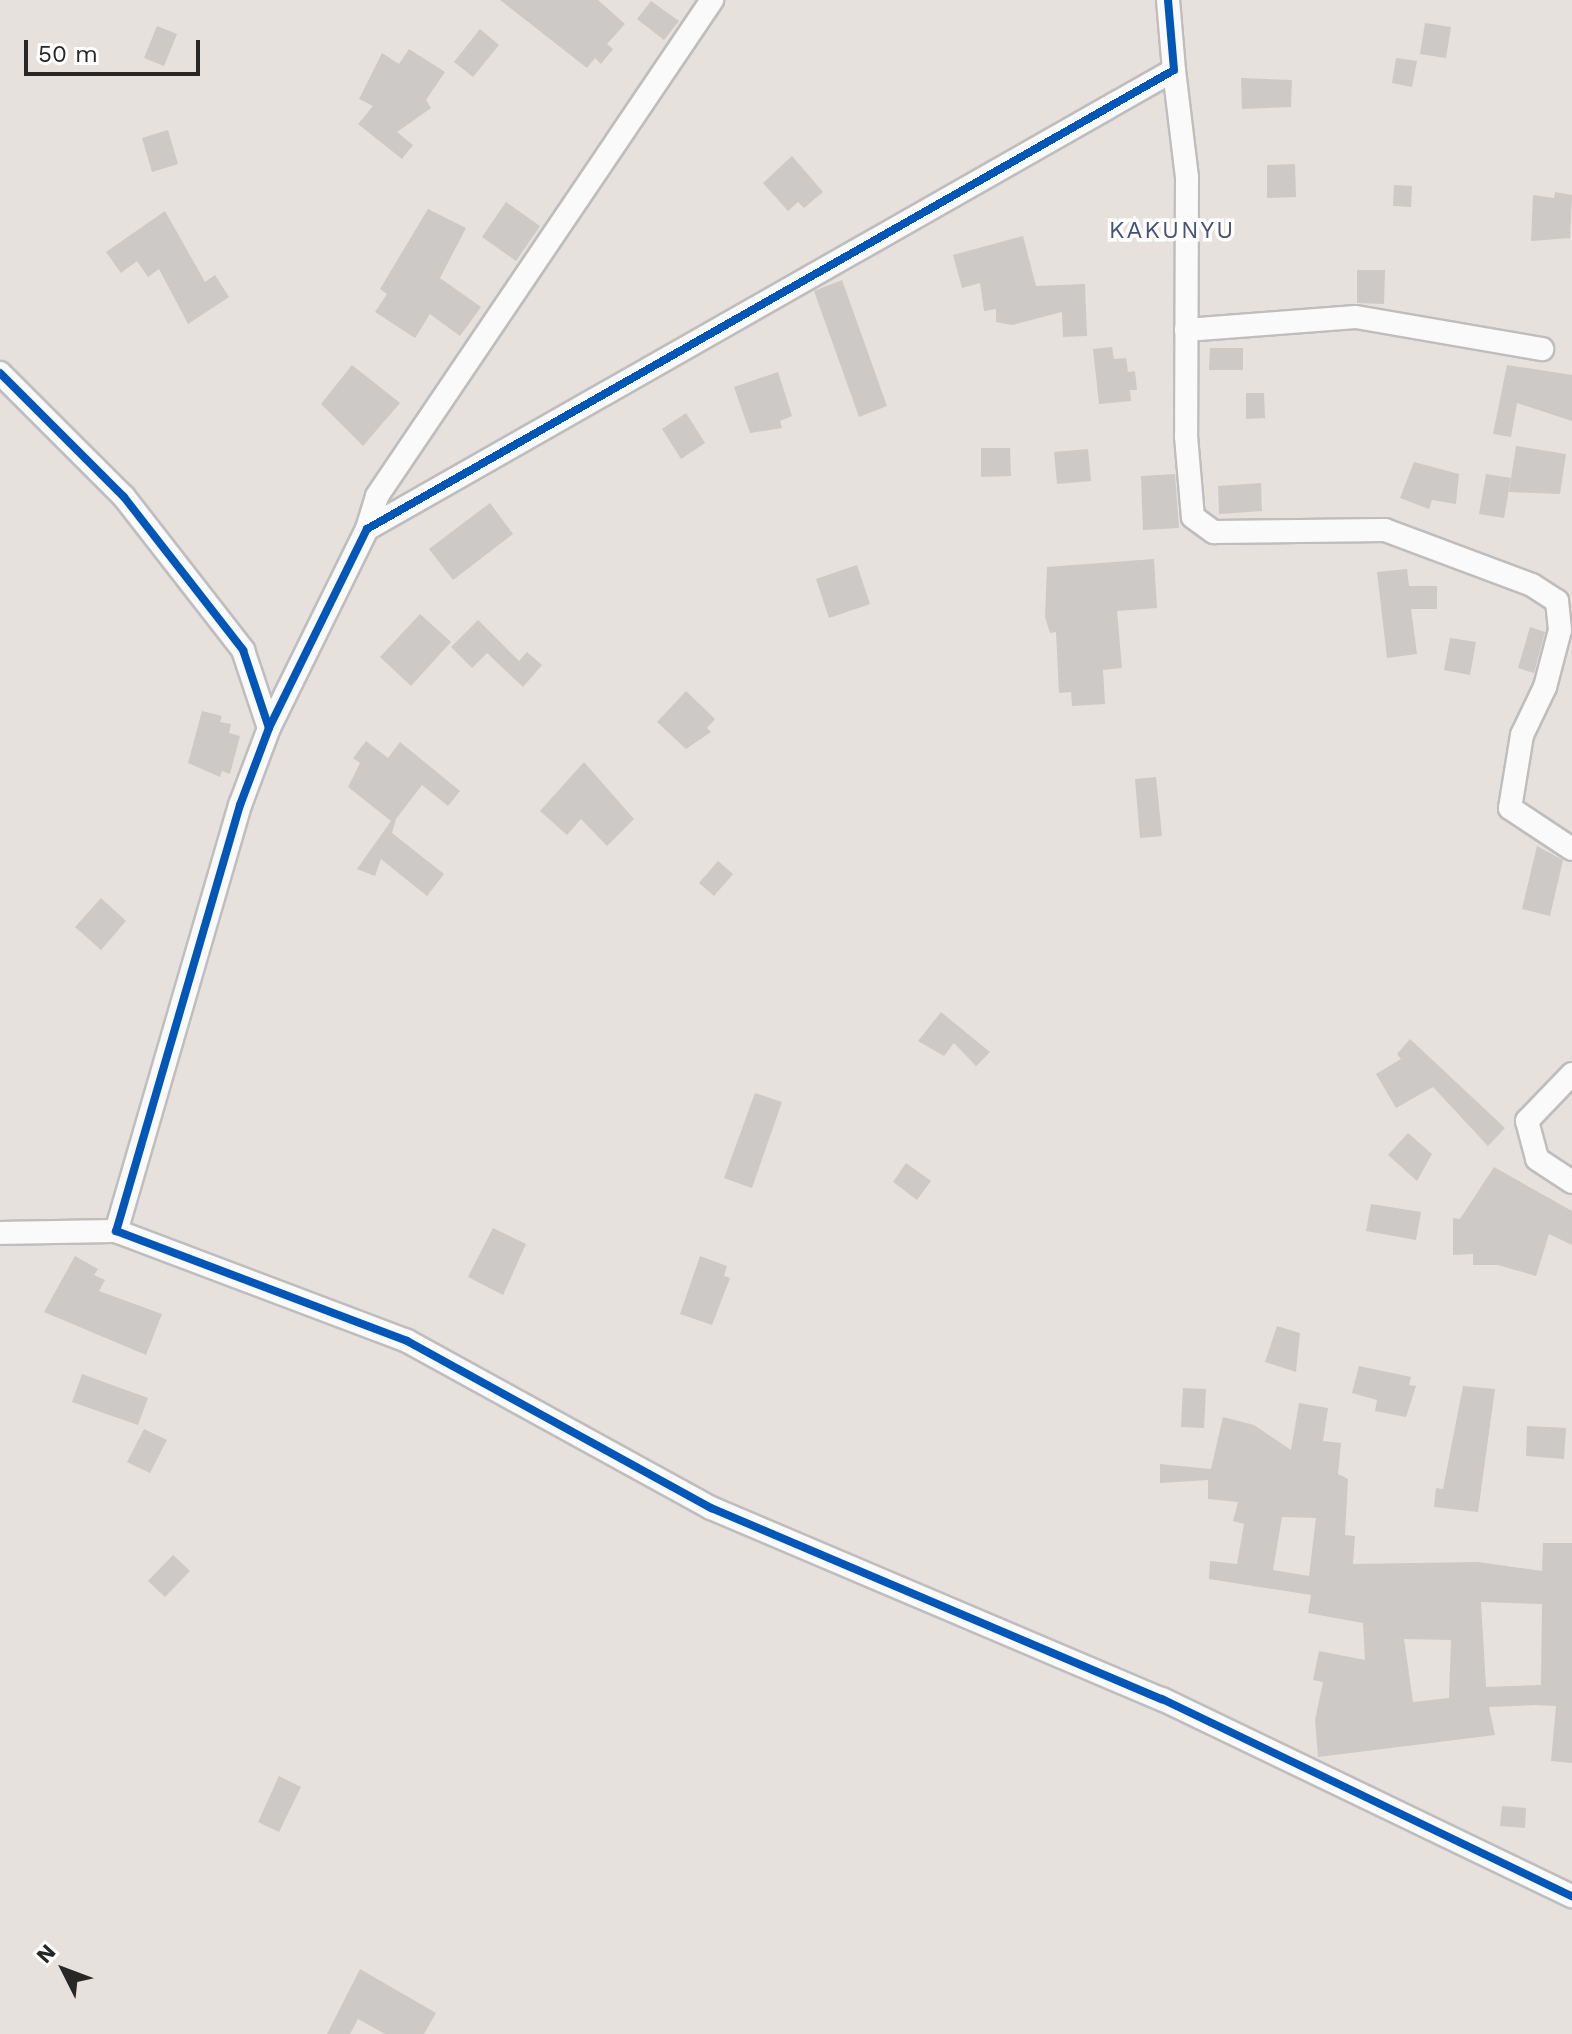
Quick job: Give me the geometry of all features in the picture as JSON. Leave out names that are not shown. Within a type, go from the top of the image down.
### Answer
[{"type":"street","points":[[116,1231],[240,805],[269,728],[367,529],[377,496],[712,0]]},
{"type":"street","points":[[1168,0],[1187,177],[1186,436],[1193,517],[1201,526],[1214,532],[1385,530],[1532,585],[1557,601],[1560,630],[1545,687],[1522,735],[1510,808],[1572,849]]},
{"type":"street","points":[[367,529],[1174,70]]},
{"type":"street","points":[[1186,330],[1356,317],[1542,349]]},
{"type":"street","points":[[0,373],[124,497],[243,650],[269,728]]},
{"type":"street","points":[[1572,1074],[1527,1121],[1537,1159],[1572,1182]]},
{"type":"street","points":[[0,1233],[116,1231],[407,1341],[711,1508],[1162,1699],[1572,1896]]},
{"type":"building","points":[[500,0],[598,0],[625,24],[607,44],[613,49],[601,64],[595,58],[587,68]]},
{"type":"building","points":[[651,1],[679,21],[664,40],[637,19]]},
{"type":"building","points":[[1425,23],[1451,27],[1446,58],[1420,54]]},
{"type":"building","points":[[157,26],[177,34],[164,66],[144,58]]},
{"type":"building","points":[[480,29],[499,45],[473,77],[454,62]]},
{"type":"building","points":[[409,49],[445,72],[426,100],[431,108],[397,132],[413,145],[402,159],[358,124],[373,106],[359,99],[382,53],[399,64]]},
{"type":"building","points":[[1396,58],[1417,61],[1412,87],[1392,83]]},
{"type":"building","points":[[1241,78],[1292,80],[1291,107],[1242,109]]},
{"type":"building","points":[[168,130],[178,164],[152,172],[142,138]]},
{"type":"building","points":[[792,156],[823,192],[804,208],[798,202],[788,211],[763,183]]},
{"type":"building","points":[[1295,164],[1296,197],[1267,198],[1267,165]]},
{"type":"building","points":[[1394,185],[1412,186],[1411,207],[1393,206]]},
{"type":"building","points":[[1555,192],[1572,195],[1570,238],[1531,241],[1533,195],[1554,198]]},
{"type":"building","points":[[506,202],[540,226],[516,261],[482,237]]},
{"type":"building","points":[[428,209],[466,228],[440,278],[481,307],[460,336],[430,314],[415,338],[375,312],[387,294],[380,289]]},
{"type":"building","points":[[165,211],[205,282],[215,275],[229,297],[188,324],[159,269],[148,277],[137,261],[121,273],[106,252]]},
{"type":"building","points":[[1023,236],[1036,286],[1085,284],[1087,336],[1063,337],[1062,312],[1012,325],[996,322],[996,309],[984,311],[980,283],[962,288],[953,255]]},
{"type":"building","points":[[1357,270],[1385,270],[1384,304],[1357,303]]},
{"type":"building","points":[[842,280],[887,406],[859,417],[814,291]]},
{"type":"building","points":[[1112,347],[1114,359],[1126,358],[1128,372],[1135,371],[1137,390],[1130,390],[1131,401],[1099,404],[1093,349]]},
{"type":"building","points":[[1210,348],[1243,348],[1243,370],[1209,370]]},
{"type":"building","points":[[352,365],[400,403],[363,446],[321,404]]},
{"type":"building","points":[[1507,365],[1572,375],[1572,421],[1517,403],[1511,437],[1493,434]]},
{"type":"building","points":[[778,372],[792,416],[780,421],[782,428],[750,433],[734,387]]},
{"type":"building","points":[[1246,393],[1264,393],[1265,418],[1246,419]]},
{"type":"building","points":[[686,413],[705,443],[681,459],[662,429]]},
{"type":"building","points":[[1516,446],[1566,454],[1560,494],[1509,492]]},
{"type":"building","points":[[981,448],[1010,448],[1011,476],[981,477]]},
{"type":"building","points":[[1088,449],[1091,481],[1057,484],[1054,452]]},
{"type":"building","points":[[1414,462],[1459,474],[1456,504],[1432,500],[1429,509],[1400,498]]},
{"type":"building","points":[[1175,474],[1179,528],[1143,530],[1141,476]]},
{"type":"building","points":[[1486,474],[1511,478],[1504,518],[1479,514]]},
{"type":"building","points":[[1261,483],[1262,511],[1219,514],[1218,486]]},
{"type":"building","points":[[490,503],[513,534],[453,580],[429,549]]},
{"type":"building","points":[[1154,559],[1157,608],[1117,611],[1122,668],[1103,670],[1105,704],[1072,706],[1071,692],[1059,693],[1056,632],[1050,633],[1045,617],[1047,567]]},
{"type":"building","points":[[857,565],[870,604],[829,618],[816,579]]},
{"type":"building","points":[[1407,569],[1409,586],[1437,586],[1437,609],[1411,609],[1417,654],[1387,658],[1377,572]]},
{"type":"building","points":[[420,614],[451,642],[411,686],[380,657]]},
{"type":"building","points":[[478,620],[519,661],[527,652],[542,665],[523,687],[487,653],[472,668],[451,647]]},
{"type":"building","points":[[1530,627],[1545,632],[1534,673],[1518,668]]},
{"type":"building","points":[[1450,638],[1476,642],[1470,675],[1444,670]]},
{"type":"building","points":[[686,691],[715,719],[707,728],[711,732],[686,749],[657,722]]},
{"type":"building","points":[[202,711],[222,716],[220,722],[231,724],[229,733],[240,736],[230,774],[222,771],[220,777],[188,763]]},
{"type":"building","points":[[366,741],[388,758],[400,742],[460,791],[448,806],[422,785],[396,819],[392,833],[444,874],[427,896],[381,859],[375,876],[357,869],[391,821],[348,787],[360,763],[353,758]]},
{"type":"building","points":[[584,762],[634,819],[607,846],[581,819],[567,835],[540,811]]},
{"type":"building","points":[[1156,777],[1162,836],[1140,838],[1135,779]]},
{"type":"building","points":[[1537,846],[1563,860],[1550,916],[1522,909]]},
{"type":"building","points":[[718,861],[733,874],[714,896],[699,883]]},
{"type":"building","points":[[101,898],[126,921],[101,950],[75,927]]},
{"type":"building","points":[[941,1012],[990,1052],[976,1066],[954,1043],[944,1056],[918,1041]]},
{"type":"building","points":[[1410,1039],[1505,1128],[1488,1146],[1433,1087],[1396,1108],[1376,1074],[1401,1059],[1397,1054]]},
{"type":"building","points":[[755,1093],[782,1102],[752,1188],[724,1178]]},
{"type":"building","points":[[1408,1133],[1432,1154],[1417,1181],[1388,1155]]},
{"type":"building","points":[[906,1163],[931,1181],[917,1200],[893,1182]]},
{"type":"building","points":[[1494,1167],[1572,1211],[1572,1245],[1549,1234],[1536,1276],[1498,1265],[1473,1265],[1473,1254],[1453,1255],[1453,1218],[1460,1219]]},
{"type":"building","points":[[1371,1204],[1421,1212],[1416,1240],[1366,1231]]},
{"type":"building","points":[[493,1228],[526,1244],[503,1295],[468,1277]]},
{"type":"building","points":[[75,1256],[98,1269],[94,1275],[105,1280],[99,1291],[162,1314],[146,1355],[44,1312]]},
{"type":"building","points":[[700,1256],[727,1266],[724,1276],[730,1278],[712,1325],[680,1314]]},
{"type":"building","points":[[1277,1326],[1300,1333],[1296,1372],[1265,1362]]},
{"type":"building","points":[[1359,1366],[1411,1377],[1409,1385],[1416,1386],[1406,1417],[1375,1411],[1377,1400],[1352,1393]]},
{"type":"building","points":[[82,1374],[148,1398],[138,1425],[72,1402]]},
{"type":"building","points":[[1463,1386],[1495,1389],[1478,1512],[1434,1507],[1436,1488],[1443,1489]]},
{"type":"building","points":[[1183,1388],[1206,1389],[1204,1428],[1181,1427]]},
{"type":"building","points":[[1299,1403],[1328,1408],[1323,1441],[1341,1443],[1338,1474],[1348,1479],[1345,1535],[1355,1536],[1353,1564],[1478,1562],[1542,1571],[1543,1543],[1572,1543],[1572,1763],[1551,1761],[1556,1706],[1535,1705],[1489,1707],[1495,1735],[1318,1757],[1315,1720],[1323,1682],[1313,1680],[1319,1651],[1365,1660],[1363,1623],[1308,1613],[1311,1595],[1209,1579],[1210,1561],[1237,1564],[1244,1524],[1233,1521],[1238,1502],[1208,1499],[1208,1480],[1160,1483],[1160,1464],[1211,1469],[1223,1417],[1254,1425],[1291,1450]],"holes":[[[1282,1517],[1316,1518],[1309,1576],[1273,1570]],[[1481,1602],[1542,1604],[1541,1685],[1486,1687]],[[1404,1639],[1451,1640],[1449,1698],[1413,1702]]]},
{"type":"building","points":[[1527,1426],[1566,1428],[1564,1459],[1526,1456]]},
{"type":"building","points":[[144,1429],[167,1440],[150,1473],[127,1462]]},
{"type":"building","points":[[173,1555],[190,1571],[165,1597],[148,1581]]},
{"type":"building","points":[[279,1776],[301,1787],[279,1832],[258,1822]]},
{"type":"building","points":[[1502,1806],[1526,1808],[1525,1828],[1500,1826]]},
{"type":"building","points":[[360,1969],[436,2013],[424,2034],[385,2034],[358,2019],[350,2034],[327,2034]]},
{"type":"cycle path","points":[[269,728],[367,529],[1174,70],[1168,0]]},
{"type":"cycle path","points":[[0,373],[124,497],[243,650],[269,728],[240,805],[116,1231],[407,1341],[711,1508],[1162,1699],[1572,1896]]},
{"type":"district","name":"KAKUNYU","points":[[1172,231]]}]
